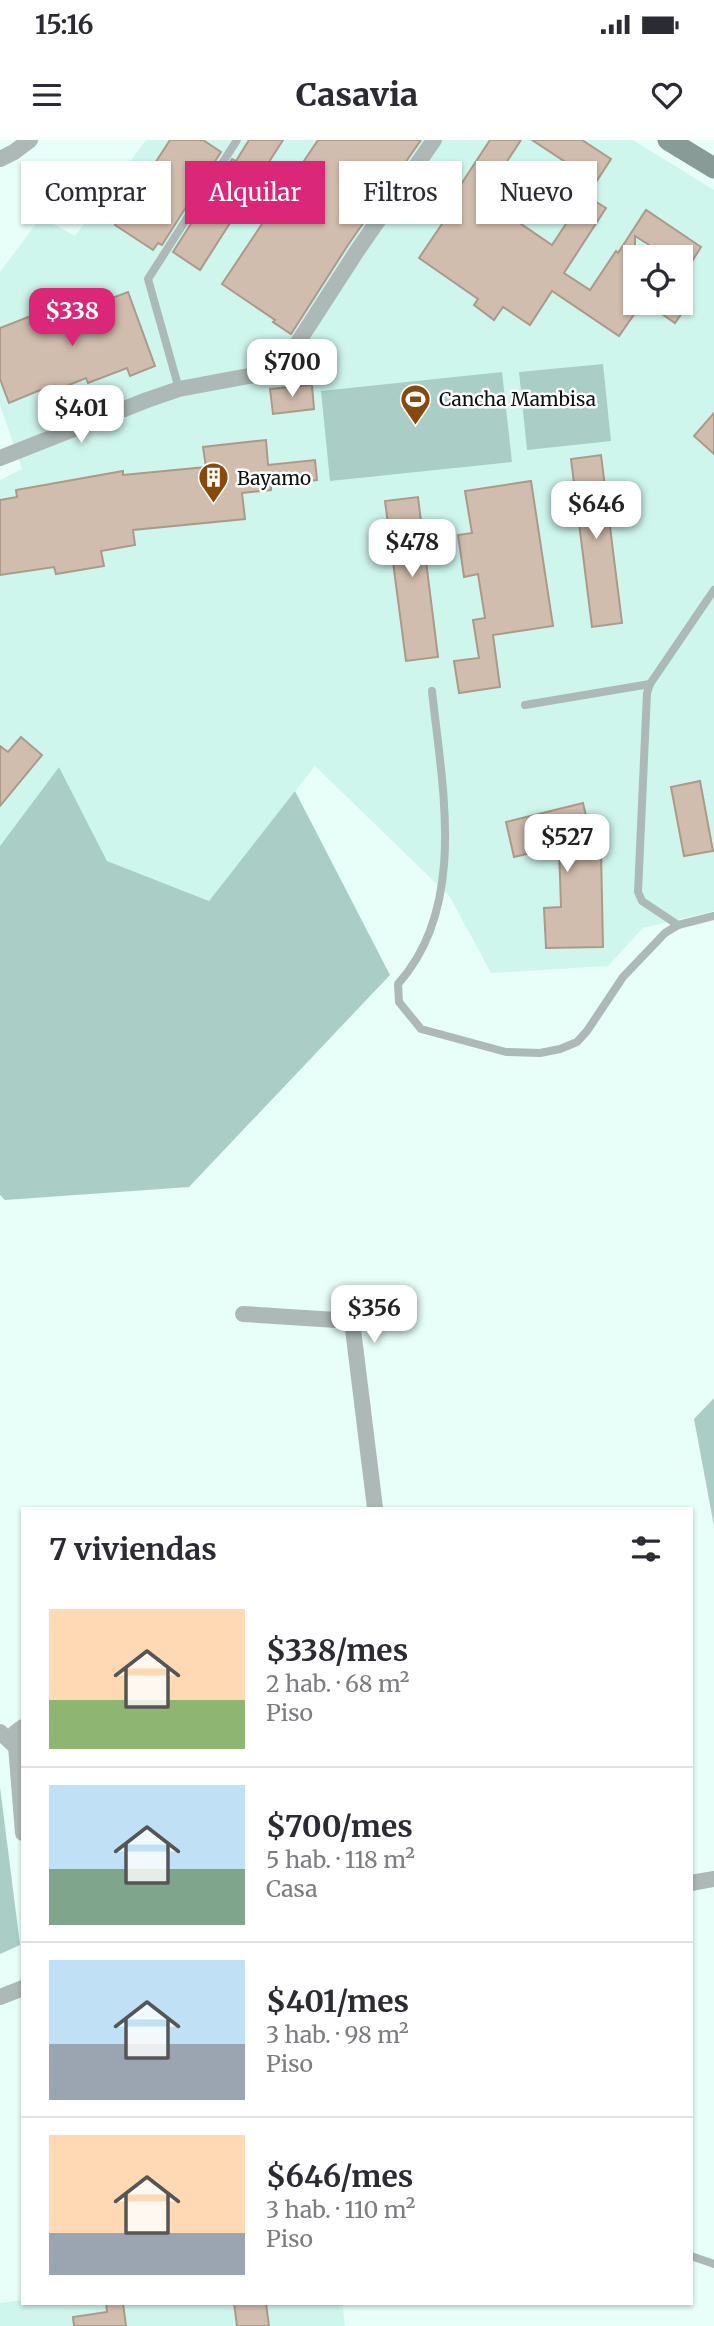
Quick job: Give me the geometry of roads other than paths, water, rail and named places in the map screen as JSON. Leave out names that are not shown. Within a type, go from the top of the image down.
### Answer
[{"type":"main road","points":[[668,140],[714,168]]},
{"type":"street","points":[[0,159],[30,140]]},
{"type":"street","points":[[0,458],[180,389],[265,373],[284,364],[357,251],[434,140]]},
{"type":"street","points":[[243,1314],[352,1321],[375,1507]]},
{"type":"street","points":[[21,1728],[15,1733],[21,1808]]},
{"type":"street","points":[[0,1732],[16,1747]]},
{"type":"street","points":[[693,1883],[714,1879]]},
{"type":"street","points":[[0,1997],[21,1990]]},
{"type":"lane","points":[[180,389],[148,279],[237,140]]},
{"type":"lane","points":[[678,925],[642,901],[638,892],[647,693],[650,684],[714,590]]},
{"type":"lane","points":[[525,705],[650,684]]},
{"type":"lane","points":[[432,691],[444,807],[444,879],[432,924],[414,967],[398,984],[399,1002],[421,1029],[506,1052],[540,1053],[560,1049],[577,1042],[587,1031],[623,977],[665,933],[678,925],[714,916]]},
{"type":"lane","points":[[693,2257],[714,2264]]},
{"type":"place","name":"Cancha Mambisa","points":[[416,426]]},
{"type":"place","name":"Bayamo","points":[[214,505]]}]
